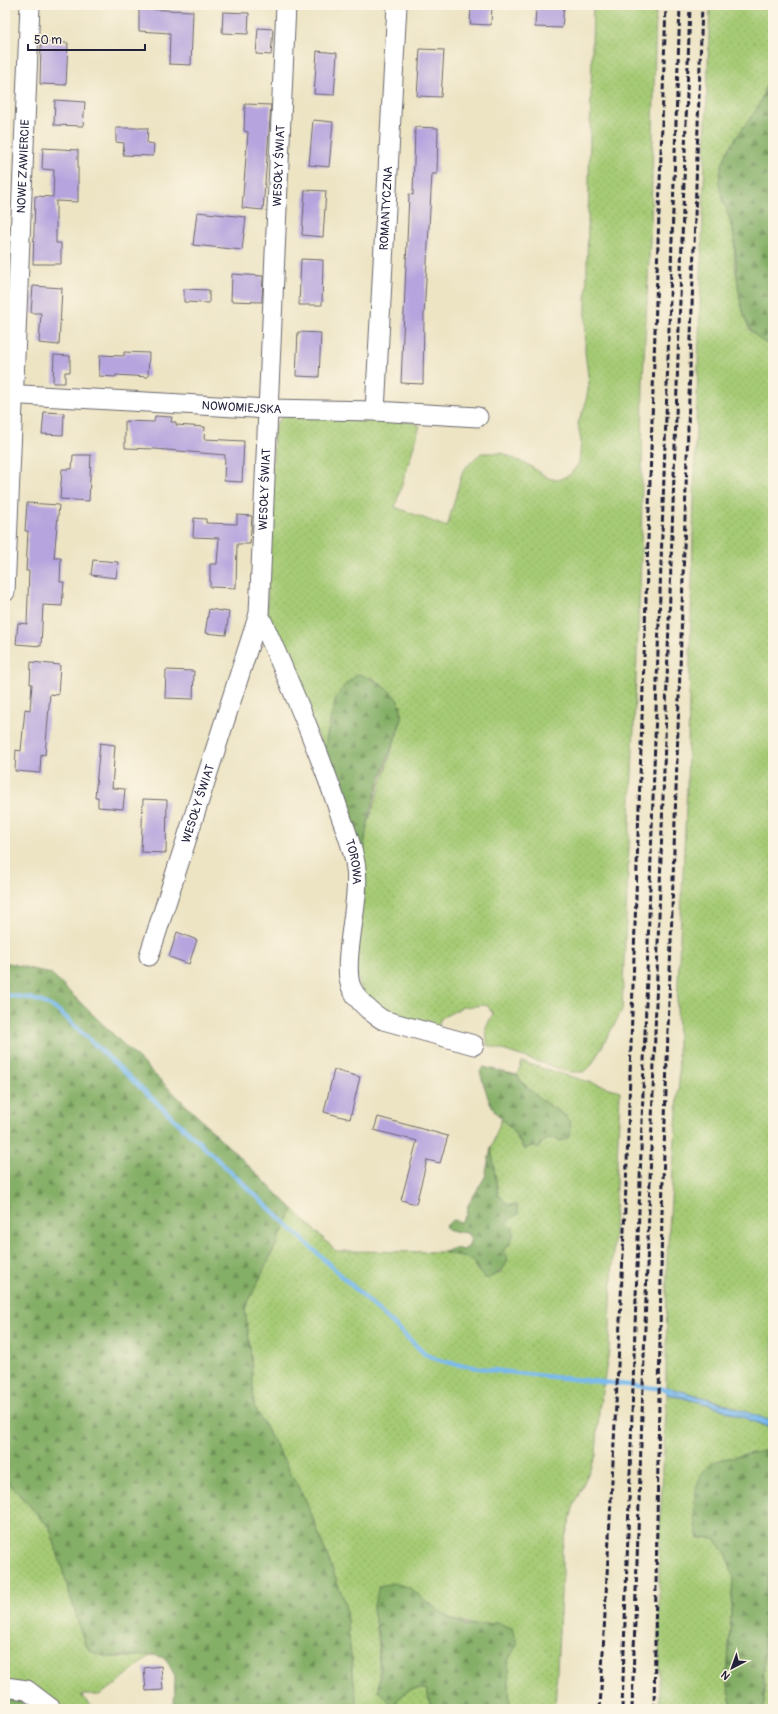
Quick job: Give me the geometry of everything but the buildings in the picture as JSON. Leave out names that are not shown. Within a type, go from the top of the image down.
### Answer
[{"type":"street","name":"NOWE ZAWIERCIE","points":[[5,592],[13,191],[30,5]]},
{"type":"street","name":"WESOŁY ŚWIAT","points":[[149,956],[259,614],[286,5]]},
{"type":"street","name":"ROMANTYCZNA","points":[[375,411],[397,5]]},
{"type":"street","name":"NOWOMIEJSKA","points":[[10,394],[268,409],[375,411],[478,417]]},
{"type":"street","name":"TOROWA","points":[[259,614],[301,707],[323,762],[356,868],[357,892],[348,971],[351,988],[359,1002],[370,1012],[383,1020],[474,1044]]},
{"type":"street","points":[[5,1687],[27,1690],[52,1709]]},
{"type":"green space","points":[[593,5],[656,5],[651,219],[643,379],[641,559],[622,1011],[591,1066],[583,1072],[570,1072],[487,1045],[486,1027],[493,1014],[487,1005],[463,1007],[441,1018],[437,1029],[377,1010],[363,994],[355,970],[365,875],[363,845],[368,824],[401,721],[400,705],[386,688],[371,677],[331,716],[324,750],[269,624],[267,604],[274,428],[279,420],[285,415],[397,420],[414,423],[420,426],[395,507],[447,527],[463,470],[481,453],[502,453],[530,466],[548,478],[557,480],[570,475],[579,463],[581,442],[578,423],[585,406],[589,384],[585,352]]},
{"type":"green space","points":[[710,5],[773,5],[773,64],[759,106],[727,152],[727,210],[734,236],[735,266],[742,307],[749,329],[766,344],[773,346],[773,1422],[711,1399],[666,1387],[667,1259],[679,1081],[677,1004],[687,785],[695,458]]},
{"type":"green space","points":[[773,64],[773,346],[760,339],[750,329],[744,315],[740,299],[734,236],[719,185],[719,180],[721,169],[728,150],[760,103]]},
{"type":"green space","points":[[358,674],[370,678],[382,685],[393,694],[401,707],[401,721],[371,809],[364,844],[364,860],[324,750],[336,697],[346,684]]},
{"type":"green space","points":[[5,962],[51,974],[293,1209],[245,1309],[251,1357],[254,1406],[307,1503],[345,1603],[357,1709],[174,1709],[175,1676],[166,1659],[151,1655],[116,1657],[107,1656],[92,1651],[85,1645],[50,1528],[5,1479]]},
{"type":"green space","points":[[522,1062],[620,1091],[609,1351],[599,1410],[596,1456],[574,1505],[562,1549],[555,1709],[510,1709],[508,1661],[517,1644],[498,1623],[469,1624],[448,1617],[408,1587],[373,1608],[378,1650],[379,1692],[402,1696],[408,1691],[414,1689],[427,1690],[431,1709],[357,1709],[345,1603],[307,1503],[254,1406],[251,1357],[245,1309],[293,1209],[336,1251],[444,1252],[472,1260],[478,1272],[492,1276],[502,1272],[503,1250],[510,1244],[506,1224],[510,1219],[507,1204],[498,1194],[491,1148],[501,1120],[508,1124],[524,1149],[551,1138],[566,1116],[539,1098],[517,1075]]},
{"type":"green space","points":[[483,1067],[517,1075],[523,1084],[546,1103],[566,1116],[570,1123],[571,1132],[568,1138],[561,1141],[551,1138],[541,1143],[539,1149],[532,1146],[524,1149],[514,1132],[495,1112],[488,1098],[480,1072]]},
{"type":"green space","points":[[491,1148],[498,1194],[507,1204],[517,1205],[519,1214],[510,1219],[507,1224],[513,1228],[513,1235],[508,1245],[503,1250],[508,1259],[506,1264],[502,1269],[488,1279],[483,1277],[472,1260],[444,1252],[455,1248],[463,1250],[468,1247],[471,1239],[467,1233],[449,1231],[445,1227],[452,1220],[461,1222],[467,1215],[468,1205],[485,1177]]},
{"type":"green space","points":[[667,1394],[711,1405],[773,1429],[773,1450],[741,1456],[715,1539],[727,1555],[733,1577],[727,1684],[732,1709],[659,1709],[659,1544]]},
{"type":"green space","points":[[773,1450],[773,1555],[769,1573],[765,1612],[764,1709],[732,1709],[727,1684],[733,1577],[727,1555],[715,1539],[699,1538],[694,1508],[696,1488],[705,1470],[716,1461],[751,1453]]},
{"type":"green space","points":[[5,1479],[50,1528],[85,1645],[92,1651],[107,1657],[152,1654],[117,1684],[99,1695],[81,1695],[94,1709],[59,1709],[5,1684]]},
{"type":"green space","points":[[773,1555],[773,1709],[764,1709],[765,1612],[769,1573]]},
{"type":"green space","points":[[393,1583],[408,1587],[450,1619],[466,1625],[498,1623],[512,1628],[517,1644],[508,1661],[510,1709],[431,1709],[427,1690],[421,1689],[411,1689],[407,1691],[393,1706],[379,1692],[380,1667],[378,1636],[373,1609],[379,1586]]},
{"type":"green space","points":[[5,1696],[11,1696],[32,1709],[5,1709]]},
{"type":"water","points":[[666,1387],[693,1394],[773,1422],[773,1429],[711,1405],[667,1394]]},
{"type":"waterway","points":[[5,995],[34,999],[47,1004],[60,1012],[425,1354],[441,1361],[493,1370],[671,1390]]},
{"type":"railway","points":[[600,1709],[627,1163],[666,5]]},
{"type":"railway","points":[[622,1709],[680,5]]},
{"type":"railway","points":[[632,1709],[690,5]]},
{"type":"railway","points":[[654,1709],[662,1212],[702,5]]}]
